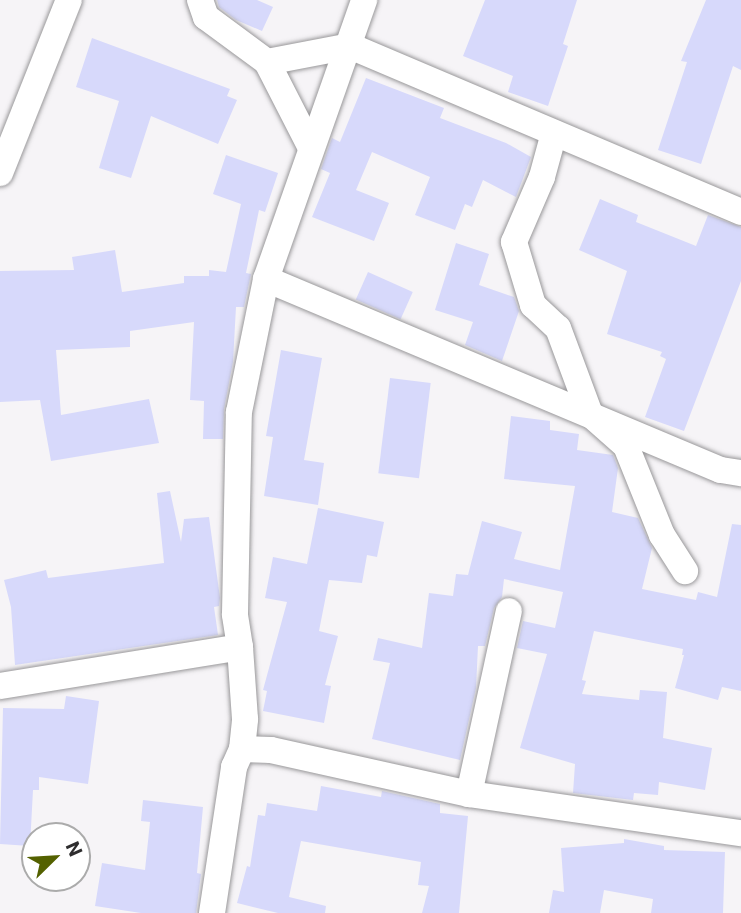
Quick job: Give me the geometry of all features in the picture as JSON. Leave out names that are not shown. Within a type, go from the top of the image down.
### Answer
[{"type":"street","points":[[0,173],[69,0]]},
{"type":"street","points":[[200,0],[206,18],[267,62],[312,148]]},
{"type":"street","points":[[212,913],[234,767],[242,749],[245,719],[235,614],[239,412],[266,279],[365,0]]},
{"type":"street","points":[[267,62],[349,46],[741,212]]},
{"type":"street","points":[[554,133],[542,177],[514,242],[533,305],[558,328],[590,414],[626,446],[662,535],[685,571]]},
{"type":"street","points":[[266,279],[721,470],[741,473]]},
{"type":"street","points":[[469,794],[509,611]]},
{"type":"street","points":[[0,686],[240,647]]},
{"type":"street","points":[[242,749],[271,750],[469,794],[741,832]]},
{"type":"building","points":[[217,0],[257,0],[273,7],[262,31],[236,20],[219,7]]},
{"type":"building","points":[[485,0],[577,0],[563,44],[568,46],[548,106],[508,92],[513,76],[463,56]]},
{"type":"building","points":[[706,0],[741,0],[741,70],[733,66],[701,164],[658,150],[687,62],[681,61]]},
{"type":"building","points":[[92,38],[230,89],[227,96],[237,100],[218,144],[151,116],[131,178],[99,168],[119,101],[76,87]]},
{"type":"building","points":[[366,78],[444,108],[440,118],[506,143],[531,157],[516,197],[483,180],[472,207],[465,204],[455,230],[415,215],[430,177],[372,152],[356,190],[389,203],[374,241],[312,217],[330,173],[321,169],[332,138],[340,142]]},
{"type":"building","points":[[226,155],[278,173],[265,212],[259,210],[246,273],[251,274],[244,307],[236,307],[233,362],[224,409],[223,439],[203,439],[204,401],[190,400],[194,322],[130,331],[130,347],[56,350],[61,415],[149,399],[159,443],[51,461],[40,400],[0,402],[0,271],[74,270],[72,257],[115,250],[122,292],[184,283],[184,276],[209,276],[209,270],[226,272],[241,204],[213,194]]},
{"type":"building","points":[[600,199],[638,215],[636,222],[696,246],[708,215],[741,227],[741,281],[684,431],[645,417],[666,359],[660,356],[662,352],[607,334],[627,271],[579,250]]},
{"type":"building","points":[[456,243],[489,254],[479,285],[514,297],[519,311],[502,361],[465,345],[473,322],[435,310]]},
{"type":"building","points":[[368,272],[413,292],[401,319],[356,299]]},
{"type":"building","points":[[281,350],[322,358],[304,460],[324,463],[318,505],[264,496],[273,437],[266,436]]},
{"type":"building","points":[[390,378],[431,383],[419,478],[378,473]]},
{"type":"building","points":[[511,416],[550,421],[550,430],[579,434],[577,450],[613,455],[618,468],[612,512],[638,518],[652,548],[642,589],[696,600],[698,592],[717,597],[732,524],[741,525],[741,691],[722,687],[718,700],[675,688],[684,655],[683,649],[594,631],[582,680],[586,681],[582,694],[639,700],[640,690],[667,692],[663,738],[712,748],[705,790],[659,782],[658,795],[634,793],[633,800],[573,793],[575,764],[520,748],[547,654],[517,648],[523,621],[555,628],[563,592],[504,579],[502,597],[494,608],[485,646],[478,646],[476,688],[460,760],[372,739],[390,663],[373,660],[378,638],[422,648],[429,593],[453,596],[456,574],[468,575],[482,521],[522,532],[514,559],[560,570],[575,486],[504,479]]},
{"type":"building","points":[[170,491],[181,542],[184,519],[209,517],[220,598],[219,606],[214,607],[218,635],[15,665],[11,607],[4,580],[46,570],[48,578],[164,563],[157,493]]},
{"type":"building","points":[[318,508],[384,522],[377,557],[367,555],[362,583],[329,580],[319,631],[338,636],[325,685],[331,686],[324,723],[263,711],[267,691],[263,690],[287,602],[265,598],[273,557],[307,564]]},
{"type":"building","points":[[66,696],[99,701],[88,784],[39,777],[39,790],[33,790],[31,822],[21,822],[21,845],[0,844],[3,708],[64,709]]},
{"type":"building","points":[[321,786],[381,797],[382,791],[440,804],[440,813],[468,816],[459,913],[422,913],[429,886],[418,885],[421,862],[301,841],[289,897],[326,906],[325,913],[278,913],[237,903],[247,866],[250,867],[258,815],[265,816],[267,803],[317,811]]},
{"type":"building","points":[[143,800],[203,807],[197,873],[201,874],[196,913],[141,913],[95,906],[102,863],[145,870],[150,822],[141,821]]},
{"type":"building","points":[[624,839],[664,846],[664,850],[725,852],[723,913],[651,913],[653,899],[604,890],[600,913],[549,913],[553,890],[564,892],[561,848],[624,843]]}]
